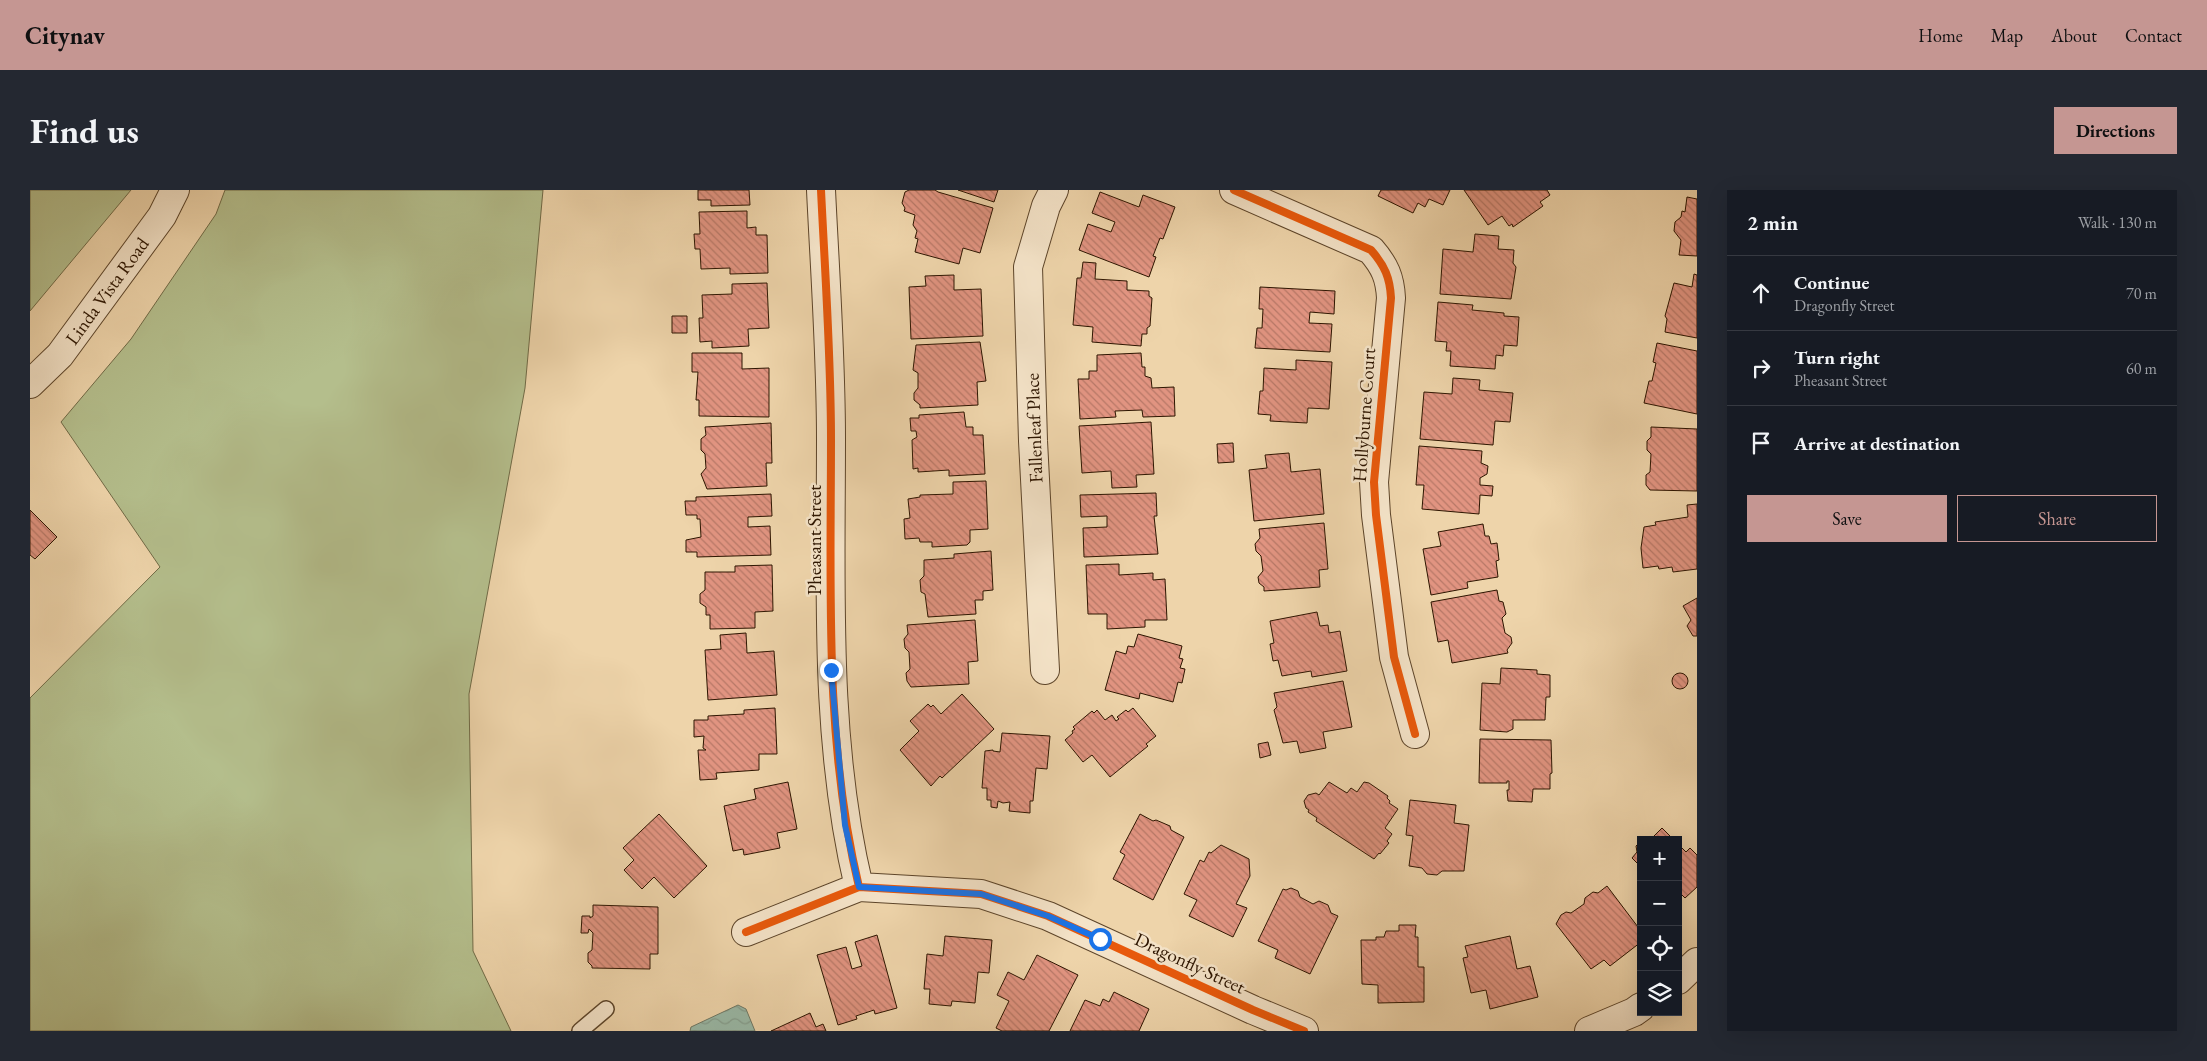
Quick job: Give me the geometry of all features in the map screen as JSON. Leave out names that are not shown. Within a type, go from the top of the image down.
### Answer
[{"type":"street","name":"Linda Vista Road","points":[[30,384],[60,355],[162,216],[175,190]]},
{"type":"street","name":"Pheasant Street","points":[[821,190],[831,377],[831,670],[845,825],[859,887]]},
{"type":"street","name":"Fallenleaf Place","points":[[1045,670],[1028,267],[1046,206],[1054,190]]},
{"type":"street","name":"Hollyburne Court","points":[[1234,190],[1371,250],[1383,264],[1390,280],[1374,482],[1376,515],[1394,657],[1415,734]]},
{"type":"street","points":[[746,932],[859,887]]},
{"type":"street","name":"Dragonfly Street","points":[[859,887],[981,894],[1048,916],[1253,1010],[1304,1031]]},
{"type":"street","points":[[1682,976],[1697,962]]},
{"type":"street","points":[[1588,1031],[1637,1010]]},
{"type":"lane","points":[[580,1031],[606,1009]]},
{"type":"green space","points":[[30,190],[131,190],[30,311]]},
{"type":"green space","points":[[225,190],[543,190],[525,388],[469,694],[473,951],[511,1031],[30,1031],[30,698],[160,567],[61,422],[131,339],[216,214]]},
{"type":"water","points":[[738,1005],[746,1009],[755,1031],[690,1031],[691,1027]]},
{"type":"building","points":[[698,190],[749,190],[750,205],[711,206],[711,200],[698,200]]},
{"type":"building","points":[[909,190],[935,190],[993,208],[980,253],[963,248],[959,264],[915,252],[918,239],[915,238],[917,231],[913,225],[915,215],[904,211],[905,208],[902,203],[905,192]]},
{"type":"building","points":[[958,190],[998,190],[994,202]]},
{"type":"building","points":[[1381,190],[1450,190],[1443,205],[1429,199],[1425,207],[1418,203],[1413,213],[1378,196]]},
{"type":"building","points":[[1464,190],[1547,190],[1550,195],[1540,202],[1543,206],[1513,227],[1512,224],[1509,226],[1502,216],[1488,225]]},
{"type":"building","points":[[1100,192],[1139,207],[1143,195],[1175,207],[1163,239],[1160,238],[1153,256],[1156,257],[1149,277],[1079,250],[1088,224],[1111,232],[1115,222],[1092,213]]},
{"type":"building","points":[[1687,197],[1697,199],[1697,256],[1679,255],[1681,240],[1674,231],[1675,222],[1681,217],[1682,211],[1685,212]]},
{"type":"building","points":[[747,211],[747,228],[756,227],[756,235],[767,235],[768,273],[730,274],[730,268],[701,269],[700,249],[695,249],[694,234],[700,234],[699,212]]},
{"type":"building","points":[[1475,234],[1499,236],[1498,249],[1514,250],[1513,263],[1516,267],[1511,299],[1440,294],[1443,249],[1473,252]]},
{"type":"building","points":[[1083,262],[1096,263],[1095,279],[1127,281],[1127,290],[1149,291],[1149,296],[1152,298],[1150,326],[1147,328],[1147,334],[1142,334],[1141,346],[1092,342],[1093,327],[1073,325],[1077,278],[1081,278]]},
{"type":"building","points":[[1694,274],[1697,275],[1697,338],[1665,332],[1667,319],[1665,316],[1674,283],[1692,287]]},
{"type":"building","points":[[954,275],[954,290],[981,289],[983,336],[911,339],[909,287],[926,286],[925,276]]},
{"type":"building","points":[[767,283],[769,328],[748,329],[749,346],[712,348],[712,341],[700,342],[699,318],[703,318],[702,295],[732,294],[732,284]]},
{"type":"building","points":[[1260,287],[1335,291],[1334,314],[1310,312],[1309,323],[1332,324],[1330,352],[1255,348],[1257,328],[1262,328],[1263,309],[1259,309]]},
{"type":"building","points":[[1438,302],[1473,305],[1472,310],[1504,313],[1504,316],[1519,317],[1517,346],[1504,345],[1503,356],[1496,355],[1495,369],[1450,366],[1451,351],[1446,351],[1447,342],[1435,341]]},
{"type":"building","points":[[672,316],[687,316],[687,333],[672,333]]},
{"type":"building","points":[[980,342],[986,381],[977,382],[978,405],[920,408],[920,405],[914,400],[914,393],[918,388],[918,373],[913,370],[916,345]]},
{"type":"building","points":[[1657,343],[1697,351],[1697,414],[1644,403],[1649,381],[1652,381],[1656,363],[1653,362]]},
{"type":"building","points":[[692,353],[742,353],[742,369],[769,368],[769,417],[699,416],[699,400],[696,400],[698,372],[692,372]]},
{"type":"building","points":[[1141,353],[1142,367],[1145,367],[1145,376],[1151,378],[1152,388],[1174,387],[1175,416],[1143,417],[1142,410],[1115,411],[1116,417],[1080,419],[1078,379],[1089,379],[1089,371],[1097,371],[1097,355]]},
{"type":"building","points":[[1296,360],[1332,362],[1329,409],[1308,408],[1307,423],[1270,421],[1271,415],[1258,414],[1260,391],[1263,391],[1264,368],[1296,370]]},
{"type":"building","points":[[1453,378],[1480,380],[1479,390],[1513,393],[1510,422],[1495,421],[1493,445],[1420,439],[1424,392],[1452,394]]},
{"type":"building","points":[[964,412],[966,427],[973,427],[973,435],[983,435],[985,474],[949,476],[949,470],[918,472],[918,468],[913,469],[912,440],[917,437],[916,431],[911,431],[910,418],[919,418],[919,415]]},
{"type":"building","points":[[1151,422],[1154,474],[1136,475],[1137,487],[1112,488],[1111,471],[1082,473],[1079,426]]},
{"type":"building","points":[[771,423],[772,463],[766,463],[767,486],[707,489],[701,474],[706,468],[705,454],[701,450],[701,439],[706,435],[705,427]]},
{"type":"building","points":[[1651,427],[1697,429],[1697,491],[1650,490],[1646,485],[1646,475],[1650,472],[1651,454],[1647,450],[1647,441],[1651,437]]},
{"type":"building","points":[[1233,443],[1234,462],[1218,463],[1217,444]]},
{"type":"building","points":[[1419,446],[1482,451],[1481,463],[1488,466],[1487,474],[1480,478],[1480,485],[1493,486],[1492,496],[1480,495],[1479,514],[1422,509],[1424,485],[1416,485]]},
{"type":"building","points":[[1289,453],[1291,472],[1320,469],[1324,514],[1254,521],[1249,470],[1267,468],[1265,455]]},
{"type":"building","points":[[986,481],[988,529],[970,530],[970,542],[967,545],[932,547],[932,542],[920,542],[919,538],[905,539],[904,519],[910,518],[908,499],[920,497],[920,495],[953,494],[953,482]]},
{"type":"building","points":[[1156,493],[1157,516],[1154,516],[1158,554],[1084,557],[1083,528],[1107,527],[1107,516],[1081,517],[1080,495]]},
{"type":"building","points":[[771,494],[772,516],[748,517],[748,527],[770,526],[771,555],[697,557],[697,552],[686,552],[686,540],[701,537],[700,519],[697,519],[697,515],[686,515],[685,501],[696,501],[696,497]]},
{"type":"building","points":[[1697,504],[1697,569],[1673,572],[1672,567],[1659,569],[1658,566],[1643,568],[1641,548],[1644,527],[1656,525],[1655,522],[1688,517],[1687,505]]},
{"type":"building","points":[[30,510],[57,537],[35,559],[30,555]]},
{"type":"building","points":[[1324,523],[1328,569],[1319,570],[1320,587],[1264,591],[1264,587],[1259,583],[1258,577],[1263,571],[1261,556],[1256,551],[1255,544],[1260,538],[1259,529]]},
{"type":"building","points":[[1483,524],[1485,536],[1489,536],[1491,544],[1497,543],[1499,560],[1496,561],[1498,577],[1467,582],[1468,588],[1431,595],[1423,549],[1441,546],[1438,532]]},
{"type":"building","points":[[991,551],[993,590],[983,591],[983,600],[975,600],[976,614],[928,617],[925,594],[921,592],[920,580],[924,576],[924,560],[954,558],[954,554]]},
{"type":"building","points":[[1119,564],[1119,575],[1153,573],[1153,580],[1165,579],[1167,620],[1145,620],[1145,627],[1107,629],[1107,614],[1088,614],[1086,565]]},
{"type":"building","points":[[772,565],[773,611],[755,612],[755,628],[710,629],[710,615],[706,615],[706,607],[700,603],[700,594],[705,590],[705,572],[735,572],[735,566]]},
{"type":"building","points":[[1497,590],[1499,601],[1503,602],[1506,614],[1502,618],[1505,633],[1511,637],[1512,643],[1507,650],[1508,653],[1452,663],[1448,640],[1438,642],[1431,602]]},
{"type":"building","points":[[1697,598],[1697,636],[1693,636],[1687,626],[1691,620],[1683,606]]},
{"type":"building","points":[[1317,612],[1320,626],[1328,625],[1329,633],[1340,631],[1347,671],[1312,677],[1311,671],[1282,676],[1278,660],[1273,661],[1270,644],[1274,643],[1270,621]]},
{"type":"building","points":[[975,620],[978,661],[968,662],[969,684],[911,687],[907,681],[906,673],[910,669],[909,652],[905,648],[904,639],[908,634],[907,625]]},
{"type":"building","points":[[746,633],[747,653],[774,651],[777,695],[708,700],[705,650],[721,649],[720,635]]},
{"type":"building","points":[[1138,634],[1182,646],[1179,658],[1183,659],[1180,668],[1185,669],[1182,683],[1178,682],[1173,702],[1140,693],[1139,699],[1105,690],[1116,651],[1126,654],[1128,646],[1134,647]]},
{"type":"building","points":[[1501,668],[1537,670],[1537,674],[1550,675],[1550,697],[1546,697],[1545,720],[1513,720],[1513,729],[1507,732],[1480,730],[1482,683],[1500,684]]},
{"type":"building","points":[[1680,673],[1686,675],[1688,681],[1686,687],[1680,689],[1674,687],[1672,681],[1674,675]]},
{"type":"building","points":[[1343,681],[1352,727],[1323,732],[1326,748],[1300,753],[1297,741],[1283,743],[1274,710],[1277,707],[1274,693]]},
{"type":"building","points":[[962,694],[994,729],[931,786],[900,750],[919,731],[910,721],[928,704],[931,707],[933,705],[941,714]]},
{"type":"building","points":[[775,708],[777,754],[759,754],[759,770],[716,773],[717,779],[700,780],[698,750],[706,750],[703,748],[704,736],[694,737],[694,720],[708,720],[708,716],[744,714],[744,710]]},
{"type":"building","points":[[1133,708],[1156,736],[1146,744],[1148,746],[1110,777],[1092,755],[1083,762],[1065,740],[1073,733],[1072,731],[1075,729],[1073,727],[1092,711],[1094,713],[1097,710],[1105,720],[1112,715],[1116,721],[1119,719],[1117,717],[1126,710],[1128,712]]},
{"type":"building","points":[[1002,733],[1050,736],[1047,769],[1036,768],[1033,801],[1030,801],[1030,813],[1009,811],[1010,802],[1003,803],[998,801],[997,808],[991,807],[991,800],[987,800],[987,788],[982,788],[985,751],[993,750],[1000,752]]},
{"type":"building","points":[[1480,739],[1551,740],[1552,773],[1550,774],[1550,789],[1533,789],[1532,802],[1508,801],[1507,790],[1509,790],[1509,781],[1507,783],[1479,783]]},
{"type":"building","points":[[1268,742],[1271,755],[1260,758],[1258,744]]},
{"type":"building","points":[[788,782],[797,829],[777,833],[780,848],[744,855],[743,849],[733,851],[724,806],[756,799],[754,789]]},
{"type":"building","points":[[1329,782],[1347,793],[1351,788],[1357,792],[1364,782],[1369,783],[1388,796],[1389,803],[1398,809],[1385,828],[1392,834],[1387,841],[1389,843],[1374,859],[1316,821],[1317,818],[1308,812],[1309,810],[1306,808],[1304,801],[1308,795],[1316,793],[1319,795]]},
{"type":"building","points":[[1410,800],[1456,805],[1454,823],[1469,825],[1464,871],[1442,871],[1437,875],[1427,874],[1422,868],[1409,866],[1413,836],[1406,835]]},
{"type":"building","points":[[659,814],[707,866],[674,898],[654,877],[642,889],[624,870],[634,860],[623,848]]},
{"type":"building","points":[[1140,814],[1153,821],[1156,820],[1170,826],[1171,830],[1184,837],[1153,900],[1113,879],[1125,855],[1120,852]]},
{"type":"building","points":[[1662,828],[1670,836],[1654,836]]},
{"type":"building","points":[[1221,845],[1249,859],[1250,876],[1236,904],[1247,908],[1233,937],[1189,916],[1197,900],[1184,894],[1200,860],[1204,862],[1209,852],[1211,853]]},
{"type":"building","points":[[1682,848],[1686,852],[1690,848],[1697,855],[1697,887],[1685,898],[1682,895]]},
{"type":"building","points":[[1637,852],[1637,863],[1632,858]]},
{"type":"building","points":[[1607,886],[1637,926],[1637,945],[1610,966],[1604,960],[1591,969],[1556,924],[1561,915],[1566,912],[1571,913],[1584,904],[1585,898],[1593,892],[1598,893]]},
{"type":"building","points":[[1291,888],[1298,891],[1300,897],[1313,904],[1319,901],[1328,905],[1331,913],[1338,916],[1310,974],[1275,958],[1278,950],[1258,941],[1283,889]]},
{"type":"building","points":[[593,905],[658,907],[658,954],[650,954],[650,969],[592,968],[588,962],[588,953],[592,950],[593,933],[589,929],[588,933],[581,933],[582,916],[590,916],[590,918],[593,916]]},
{"type":"building","points":[[1399,925],[1416,925],[1415,937],[1418,937],[1418,967],[1424,967],[1424,1002],[1378,1003],[1378,985],[1362,984],[1361,940],[1376,940],[1376,937],[1384,937],[1386,931],[1399,931]]},
{"type":"building","points":[[877,935],[897,1008],[875,1014],[874,1010],[856,1016],[857,1019],[838,1025],[817,955],[846,947],[852,969],[862,966],[855,942]]},
{"type":"building","points":[[945,936],[992,940],[989,973],[978,972],[975,1003],[952,1001],[951,1006],[929,1004],[930,989],[924,989],[927,954],[943,956]]},
{"type":"building","points":[[1510,936],[1517,969],[1530,966],[1538,997],[1490,1009],[1486,990],[1471,993],[1463,958],[1468,957],[1465,946]]},
{"type":"building","points":[[1037,955],[1078,975],[1049,1031],[1002,1031],[996,1028],[1009,1001],[997,995],[1008,972],[1024,980]]},
{"type":"building","points":[[1114,992],[1149,1009],[1139,1031],[1070,1031],[1085,1000],[1100,1006],[1103,999],[1109,1002]]},
{"type":"building","points":[[810,1013],[816,1027],[823,1024],[826,1031],[771,1031]]},
{"type":"cycle path","points":[[821,190],[830,377],[831,608],[835,721],[848,832],[859,887]]},
{"type":"cycle path","points":[[1234,190],[1371,250],[1380,261],[1388,278],[1391,298],[1374,482],[1376,515],[1394,657],[1415,734]]},
{"type":"cycle path","points":[[746,932],[859,887],[981,894],[1048,916],[1253,1010],[1304,1031]]},
{"type":"route","points":[[831,670],[845,825],[859,887],[981,894],[1048,916],[1100,939]]}]
